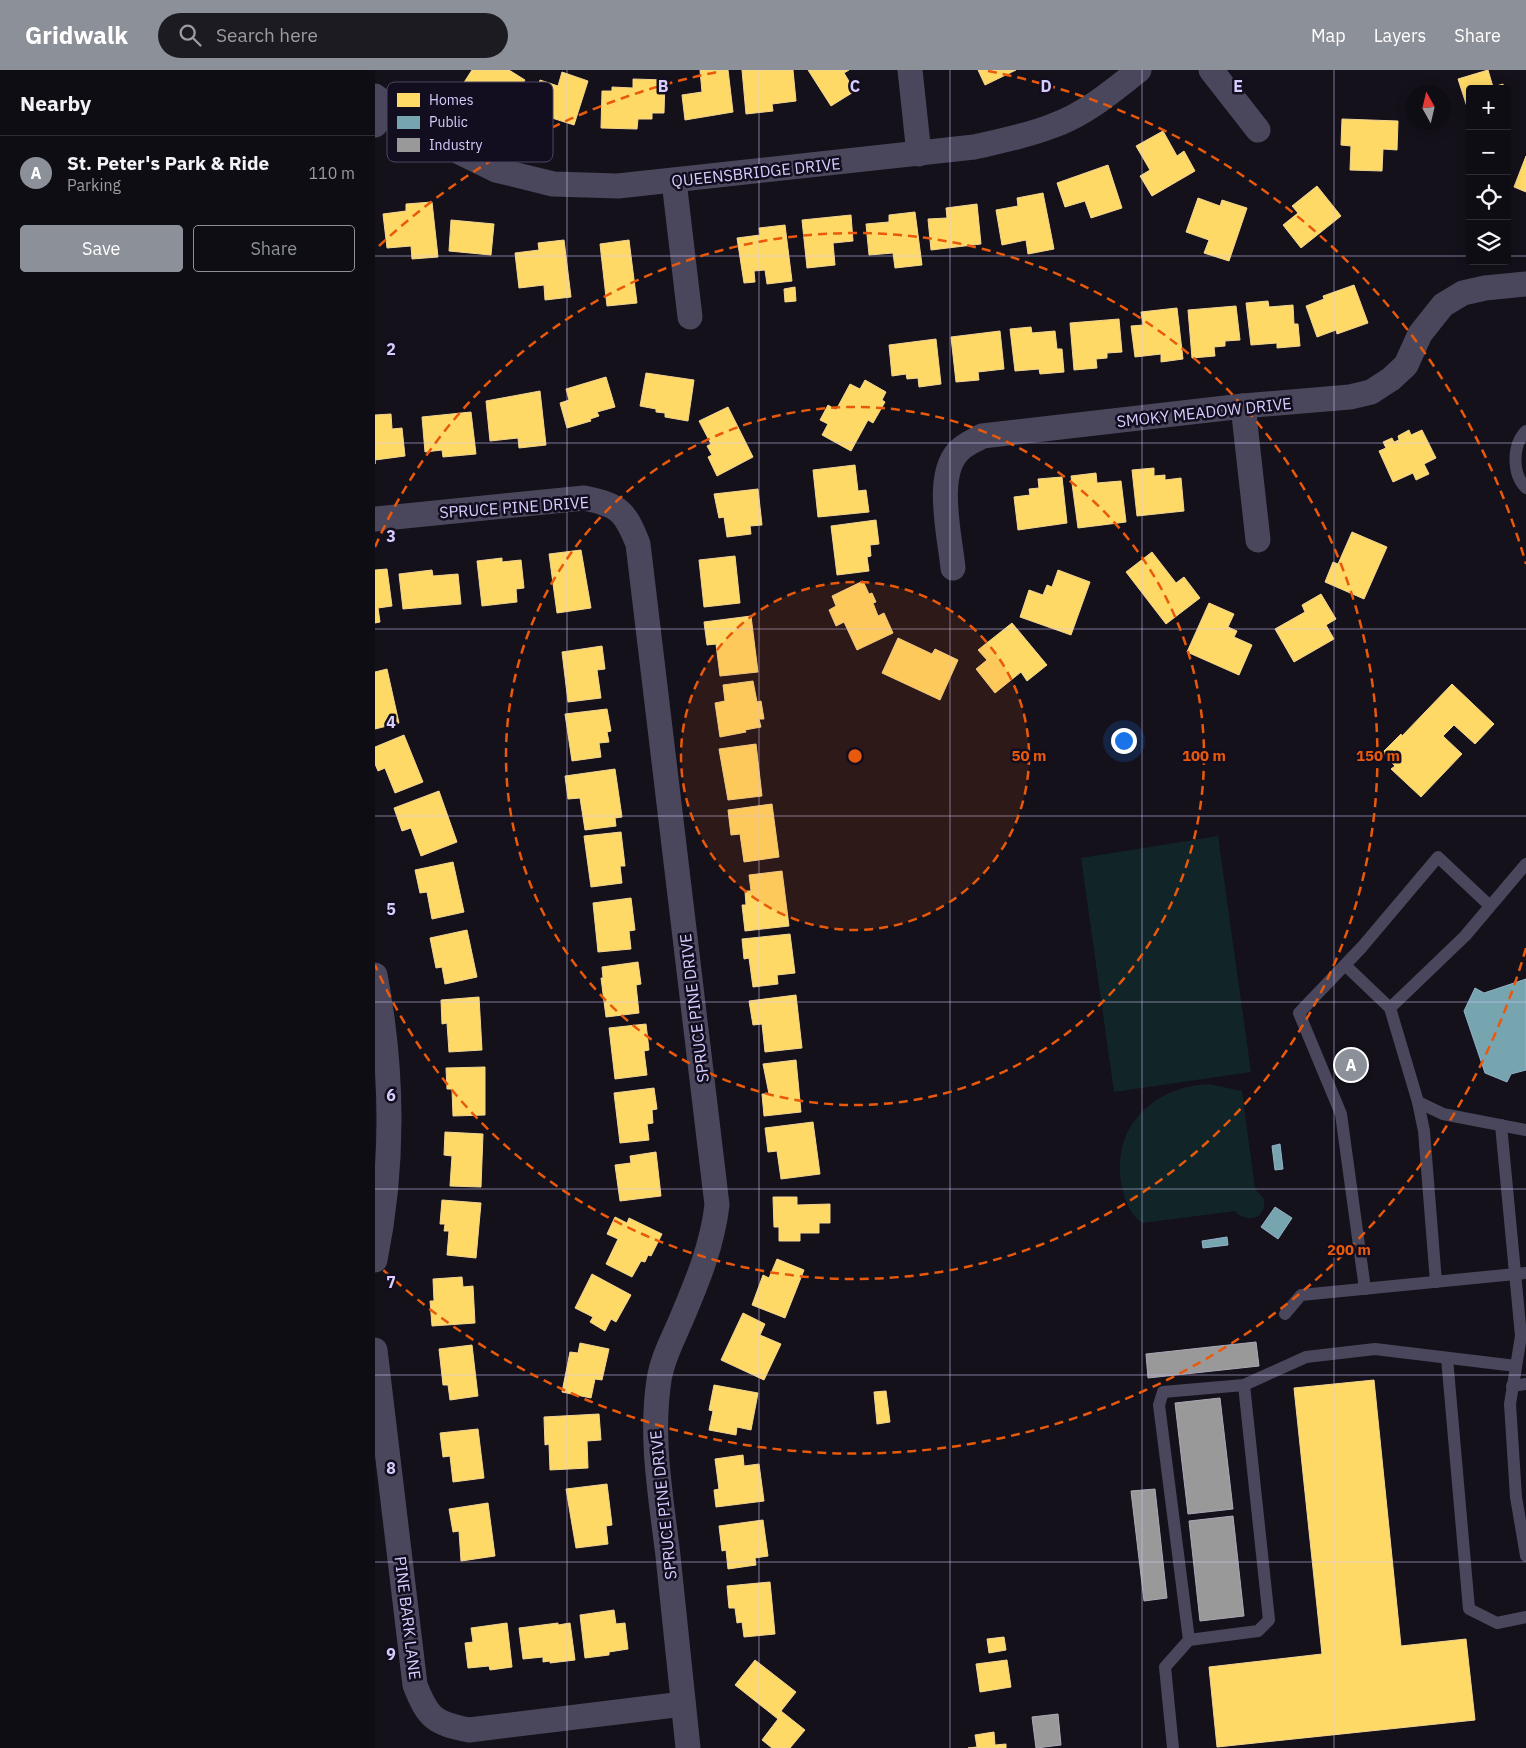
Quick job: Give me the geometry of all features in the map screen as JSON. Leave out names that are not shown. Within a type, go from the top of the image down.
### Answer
[{"type":"street","points":[[910,70],[919,154]]},
{"type":"street","name":"QUEENSBRIDGE DRIVE","points":[[480,162],[496,170],[553,184],[617,186],[974,147],[1054,126],[1090,107],[1139,70]]},
{"type":"street","points":[[1211,70],[1259,130]]},
{"type":"street","points":[[674,181],[690,317]]},
{"type":"street","name":"SMOKY MEADOW DRIVE","points":[[953,568],[945,494],[947,469],[961,448],[982,436],[1243,406],[1350,397],[1371,392],[1391,379],[1406,365],[1420,334],[1443,305],[1463,293],[1526,284]]},
{"type":"street","points":[[1243,406],[1258,540]]},
{"type":"street","name":"SPRUCE PINE DRIVE","points":[[375,519],[584,498],[609,503],[620,510],[628,520],[638,544],[717,1205],[714,1233],[705,1264],[666,1354],[659,1377],[654,1441],[688,1748]]},
{"type":"street","points":[[375,975],[383,1017],[390,1099],[382,1136],[382,1227],[375,1260]]},
{"type":"street","name":"PINE BARK LANE","points":[[375,1350],[415,1685],[425,1709],[432,1718],[444,1725],[469,1730],[683,1704]]},
{"type":"lane","points":[[1526,431],[1521,436],[1517,446],[1516,460],[1518,476],[1526,488]]},
{"type":"lane","points":[[1365,1289],[1341,1114],[1299,1013],[1345,965],[1438,857],[1490,906]]},
{"type":"lane","points":[[1390,1008],[1465,936],[1526,864]]},
{"type":"lane","points":[[1345,965],[1390,1008],[1418,1102],[1423,1131],[1436,1282]]},
{"type":"lane","points":[[1418,1102],[1443,1114],[1526,1130]]},
{"type":"lane","points":[[1501,1125],[1521,1273],[1521,1336],[1510,1404],[1516,1497],[1526,1556]]},
{"type":"lane","points":[[1285,1314],[1301,1295],[1521,1273]]},
{"type":"lane","points":[[1189,1640],[1159,1405],[1163,1392],[1244,1386],[1306,1357],[1375,1349],[1516,1366]]},
{"type":"lane","points":[[1447,1358],[1469,1609],[1497,1623],[1526,1617]]},
{"type":"lane","points":[[1513,1386],[1526,1384]]},
{"type":"lane","points":[[1173,1748],[1165,1667],[1189,1640],[1258,1631],[1269,1620],[1244,1386]]},
{"type":"green space","points":[[1218,836],[1251,1072],[1114,1092],[1081,858]]},
{"type":"green space","points":[[1209,1084],[1242,1091],[1255,1189],[1264,1199],[1262,1211],[1259,1215],[1250,1218],[1240,1215],[1235,1211],[1143,1223],[1131,1212],[1122,1187],[1120,1166],[1123,1146],[1129,1129],[1140,1114],[1153,1102],[1170,1093],[1188,1087]]},
{"type":"building: Homes","points":[[472,70],[509,70],[525,80],[524,82],[464,82]]},
{"type":"building: Homes","points":[[700,70],[728,70],[733,112],[685,120],[682,95],[702,92]]},
{"type":"building: Homes","points":[[742,70],[793,70],[796,101],[772,104],[773,111],[746,114]]},
{"type":"building: Homes","points":[[808,70],[849,70],[844,73],[855,91],[831,106]]},
{"type":"building: Homes","points":[[978,70],[1016,70],[985,85]]},
{"type":"building: Homes","points":[[1488,70],[1492,85],[1466,85],[1466,104],[1458,79]]},
{"type":"building: Homes","points":[[562,72],[588,81],[574,125],[553,118],[553,84],[558,86]]},
{"type":"building: Homes","points":[[633,79],[665,80],[664,113],[652,113],[652,119],[638,119],[637,129],[601,128],[602,91],[612,91],[612,87],[633,88]]},
{"type":"building: Homes","points":[[1342,119],[1398,121],[1397,150],[1383,149],[1382,171],[1350,170],[1351,146],[1341,145]]},
{"type":"building: Homes","points":[[1163,131],[1177,156],[1184,151],[1195,171],[1152,196],[1140,176],[1150,170],[1136,146]]},
{"type":"building: Homes","points":[[1526,156],[1526,192],[1514,187]]},
{"type":"building: Homes","points":[[1108,165],[1122,208],[1091,218],[1085,201],[1065,207],[1057,183]]},
{"type":"building: Homes","points":[[1317,186],[1341,216],[1301,248],[1283,225],[1298,213],[1292,206]]},
{"type":"building: Homes","points":[[1043,193],[1054,249],[1028,254],[1026,240],[1002,245],[996,210],[1018,206],[1017,198]]},
{"type":"building: Homes","points":[[1198,198],[1220,206],[1222,200],[1247,208],[1229,261],[1204,253],[1209,240],[1186,232]]},
{"type":"building: Homes","points":[[432,202],[438,257],[412,259],[411,246],[387,248],[383,214],[406,211],[406,204]]},
{"type":"building: Homes","points":[[977,204],[981,244],[931,250],[928,219],[947,218],[946,208]]},
{"type":"building: Homes","points":[[915,212],[922,265],[895,268],[893,253],[869,255],[866,224],[889,222],[889,215]]},
{"type":"building: Homes","points":[[851,215],[853,241],[833,243],[835,265],[807,268],[802,220]]},
{"type":"building: Homes","points":[[451,220],[494,224],[491,255],[449,251]]},
{"type":"building: Homes","points":[[785,225],[792,281],[767,284],[765,270],[754,271],[755,282],[744,283],[737,238],[760,235],[759,228]]},
{"type":"building: Homes","points":[[564,240],[571,297],[545,300],[544,285],[519,288],[515,253],[539,250],[538,243]]},
{"type":"building: Homes","points":[[629,240],[637,303],[607,306],[600,244]]},
{"type":"building: Homes","points":[[1354,285],[1368,323],[1337,334],[1336,330],[1317,337],[1306,306],[1324,299],[1323,296]]},
{"type":"building: Homes","points":[[795,287],[796,301],[785,302],[784,289]]},
{"type":"building: Homes","points":[[1268,301],[1269,307],[1293,305],[1294,324],[1298,324],[1300,346],[1277,348],[1277,343],[1251,345],[1246,303]]},
{"type":"building: Homes","points":[[1236,306],[1240,340],[1225,341],[1225,346],[1214,347],[1215,356],[1192,358],[1188,310]]},
{"type":"building: Homes","points":[[1177,308],[1183,359],[1161,362],[1161,354],[1135,357],[1131,326],[1143,325],[1141,312]]},
{"type":"building: Homes","points":[[1119,319],[1122,352],[1107,353],[1107,358],[1096,359],[1097,368],[1074,370],[1070,323]]},
{"type":"building: Homes","points":[[1031,327],[1032,333],[1055,331],[1057,349],[1062,349],[1064,372],[1040,374],[1039,369],[1015,371],[1010,329]]},
{"type":"building: Homes","points":[[1000,331],[1004,369],[978,372],[979,380],[956,382],[951,337]]},
{"type":"building: Homes","points":[[936,339],[941,384],[919,387],[918,378],[907,379],[906,374],[892,376],[889,345]]},
{"type":"building: Homes","points":[[646,373],[694,380],[688,421],[665,417],[665,413],[656,412],[656,409],[640,406]]},
{"type":"building: Homes","points":[[606,377],[615,407],[597,412],[599,416],[590,419],[591,421],[567,428],[560,403],[569,400],[566,389]]},
{"type":"building: Homes","points":[[865,380],[886,392],[882,400],[885,402],[873,423],[868,420],[851,451],[822,435],[828,424],[820,420],[828,405],[836,410],[850,384],[860,389]]},
{"type":"building: Homes","points":[[540,391],[546,445],[519,448],[518,438],[490,441],[486,401]]},
{"type":"building: Homes","points":[[728,407],[753,457],[717,476],[708,457],[712,455],[707,446],[711,444],[699,421]]},
{"type":"building: Homes","points":[[471,412],[476,454],[443,457],[442,450],[425,452],[422,417]]},
{"type":"building: Homes","points":[[391,414],[392,429],[402,428],[405,456],[375,460],[375,415]]},
{"type":"building: Homes","points":[[1409,430],[1411,435],[1422,430],[1436,458],[1424,464],[1429,474],[1416,480],[1413,473],[1393,482],[1379,451],[1386,448],[1383,442],[1392,438],[1394,442],[1399,440],[1398,436]]},
{"type":"building: Homes","points":[[855,465],[858,491],[866,490],[869,512],[818,517],[813,470]]},
{"type":"building: Homes","points":[[1154,468],[1154,476],[1165,475],[1165,480],[1181,478],[1184,511],[1137,516],[1132,470]]},
{"type":"building: Homes","points":[[1096,473],[1097,483],[1121,481],[1126,522],[1078,528],[1071,476]]},
{"type":"building: Homes","points":[[1062,477],[1067,523],[1018,530],[1014,497],[1030,495],[1029,489],[1039,488],[1038,479]]},
{"type":"building: Homes","points":[[758,489],[762,525],[750,526],[751,534],[727,537],[724,517],[719,518],[714,494]]},
{"type":"building: Homes","points":[[876,520],[879,544],[870,545],[871,556],[867,557],[869,571],[837,575],[831,526]]},
{"type":"building: Homes","points":[[1352,532],[1387,547],[1364,599],[1325,582],[1333,562],[1338,564]]},
{"type":"building: Homes","points":[[581,550],[591,608],[557,613],[549,554]]},
{"type":"building: Homes","points":[[1152,552],[1176,583],[1184,577],[1200,598],[1166,624],[1126,572]]},
{"type":"building: Homes","points":[[735,556],[740,603],[704,607],[699,560]]},
{"type":"building: Homes","points":[[502,558],[502,562],[521,560],[524,588],[516,589],[517,602],[482,606],[477,561]]},
{"type":"building: Homes","points":[[387,569],[392,606],[378,608],[380,622],[375,623],[375,570]]},
{"type":"building: Homes","points":[[432,570],[433,576],[458,574],[461,604],[403,609],[399,574]]},
{"type":"building: Homes","points":[[1058,570],[1090,582],[1071,635],[1020,617],[1029,590],[1043,595],[1047,585],[1052,587]]},
{"type":"building: Homes","points":[[863,581],[869,594],[872,593],[876,602],[873,603],[878,616],[884,613],[893,633],[857,650],[844,622],[836,626],[829,610],[836,606],[832,596]]},
{"type":"building: Homes","points":[[1321,594],[1336,619],[1326,625],[1334,639],[1294,662],[1275,629],[1305,612],[1302,605]]},
{"type":"building: Homes","points":[[1209,603],[1234,614],[1228,627],[1237,631],[1234,637],[1252,645],[1239,675],[1187,652]]},
{"type":"building: Homes","points":[[751,616],[758,672],[720,676],[716,644],[707,645],[704,622]]},
{"type":"building: Homes","points":[[1012,623],[1047,665],[1027,681],[1021,672],[995,693],[976,669],[987,660],[978,650]]},
{"type":"building: Homes","points":[[898,638],[932,654],[935,649],[958,660],[940,700],[882,673]]},
{"type":"building: Homes","points":[[602,646],[605,669],[597,670],[601,698],[568,702],[562,652]]},
{"type":"building: Homes","points":[[387,669],[399,723],[375,729],[375,672]]},
{"type":"building: Homes","points":[[753,681],[757,702],[761,701],[764,719],[759,719],[761,727],[720,737],[715,703],[725,701],[723,685]]},
{"type":"building: Homes","points":[[1452,684],[1494,724],[1475,744],[1454,725],[1443,736],[1462,754],[1421,797],[1391,769],[1395,766],[1382,753],[1401,734],[1402,736]]},
{"type":"building: Homes","points":[[607,709],[611,731],[607,732],[609,742],[599,743],[601,757],[572,761],[565,714]]},
{"type":"building: Homes","points":[[404,735],[423,782],[395,793],[385,768],[378,771],[375,764],[375,747]]},
{"type":"building: Homes","points":[[756,744],[762,796],[728,800],[719,749]]},
{"type":"building: Homes","points":[[615,769],[622,817],[615,818],[616,826],[585,830],[580,798],[568,799],[565,776]]},
{"type":"building: Homes","points":[[439,791],[457,842],[421,856],[411,828],[402,831],[394,808]]},
{"type":"building: Homes","points":[[772,804],[779,857],[744,862],[740,834],[731,835],[728,810]]},
{"type":"building: Homes","points":[[621,832],[625,866],[620,866],[622,883],[591,887],[584,836]]},
{"type":"building: Homes","points":[[453,862],[464,912],[432,919],[427,892],[420,893],[415,870]]},
{"type":"building: Homes","points":[[782,871],[789,926],[745,931],[742,905],[746,905],[745,891],[751,891],[749,875]]},
{"type":"building: Homes","points":[[631,898],[635,930],[629,931],[631,949],[598,952],[593,903]]},
{"type":"building: Homes","points":[[467,930],[477,977],[445,984],[442,967],[436,968],[430,938]]},
{"type":"building: Homes","points":[[790,934],[795,973],[777,975],[778,984],[753,987],[749,958],[744,959],[742,939]]},
{"type":"building: Homes","points":[[638,962],[641,984],[636,985],[639,1013],[606,1017],[601,978],[603,978],[602,967]]},
{"type":"building: Homes","points":[[796,995],[802,1048],[765,1052],[762,1024],[753,1025],[749,1001]]},
{"type":"building: Homes","points":[[479,997],[482,1050],[449,1052],[447,1023],[442,1024],[441,1000]]},
{"type":"building: Homes","points":[[646,1024],[649,1050],[644,1051],[647,1075],[615,1079],[609,1028]]},
{"type":"building: Homes","points":[[796,1060],[801,1112],[764,1116],[762,1094],[769,1094],[763,1064]]},
{"type":"building: Homes","points":[[485,1067],[485,1115],[453,1116],[452,1089],[447,1089],[446,1068]]},
{"type":"building: Homes","points":[[654,1088],[657,1109],[652,1110],[653,1123],[647,1124],[649,1140],[620,1143],[614,1093]]},
{"type":"building: Homes","points":[[813,1122],[820,1174],[781,1179],[777,1151],[768,1152],[765,1128]]},
{"type":"building: Homes","points":[[445,1132],[483,1134],[481,1187],[450,1186],[452,1156],[444,1155]]},
{"type":"building: Homes","points":[[656,1152],[661,1196],[620,1201],[615,1165],[631,1163],[630,1156]]},
{"type":"building: Homes","points":[[773,1197],[797,1197],[797,1205],[830,1204],[830,1223],[819,1223],[819,1233],[800,1233],[800,1241],[779,1241],[779,1227],[774,1227]]},
{"type":"building: Homes","points":[[442,1200],[481,1203],[476,1258],[447,1255],[449,1231],[444,1231],[445,1224],[440,1224]]},
{"type":"building: Homes","points":[[615,1217],[627,1223],[629,1218],[662,1234],[651,1256],[648,1255],[645,1262],[641,1261],[632,1277],[606,1264],[618,1239],[607,1234]]},
{"type":"building: Homes","points":[[777,1259],[804,1270],[785,1318],[752,1305],[763,1275],[769,1278]]},
{"type":"building: Homes","points":[[592,1274],[631,1295],[616,1322],[611,1319],[605,1331],[590,1322],[593,1317],[575,1308]]},
{"type":"building: Homes","points":[[462,1277],[463,1287],[473,1286],[475,1323],[432,1326],[430,1301],[434,1301],[433,1279]]},
{"type":"building: Homes","points":[[743,1313],[765,1324],[760,1335],[781,1344],[764,1380],[721,1360]]},
{"type":"building: Homes","points":[[580,1343],[609,1349],[602,1380],[595,1379],[591,1398],[562,1392],[570,1352],[578,1353]]},
{"type":"building: Homes","points":[[472,1345],[478,1396],[450,1400],[448,1385],[443,1385],[439,1349]]},
{"type":"building: Homes","points":[[1374,1380],[1401,1646],[1466,1639],[1475,1720],[1217,1747],[1209,1667],[1322,1654],[1294,1388]]},
{"type":"building: Homes","points":[[714,1385],[758,1393],[751,1430],[737,1427],[736,1435],[709,1430],[713,1411],[709,1410]]},
{"type":"building: Homes","points":[[886,1391],[890,1422],[877,1424],[874,1392]]},
{"type":"building: Homes","points":[[599,1414],[601,1440],[587,1441],[588,1468],[550,1470],[549,1444],[545,1445],[544,1417]]},
{"type":"building: Homes","points":[[478,1429],[484,1478],[453,1482],[450,1456],[443,1457],[440,1433]]},
{"type":"building: Homes","points":[[743,1455],[744,1466],[759,1464],[764,1501],[716,1507],[714,1490],[719,1489],[715,1459]]},
{"type":"building: Homes","points":[[607,1484],[612,1525],[606,1526],[608,1544],[576,1548],[566,1489]]},
{"type":"building: Homes","points":[[488,1503],[495,1556],[461,1561],[459,1531],[453,1532],[449,1509]]},
{"type":"building: Homes","points":[[763,1520],[768,1556],[755,1558],[756,1565],[728,1569],[726,1550],[722,1551],[719,1526]]},
{"type":"building: Homes","points":[[770,1582],[775,1634],[744,1637],[742,1622],[737,1623],[735,1608],[729,1608],[727,1586]]},
{"type":"building: Homes","points":[[614,1610],[616,1624],[625,1623],[628,1649],[609,1652],[609,1655],[585,1658],[580,1615]]},
{"type":"building: Homes","points":[[507,1623],[512,1667],[490,1670],[489,1666],[468,1668],[465,1643],[473,1642],[471,1628]]},
{"type":"building: Homes","points":[[558,1623],[558,1625],[570,1623],[575,1660],[550,1663],[550,1661],[543,1662],[543,1657],[523,1659],[519,1628]]},
{"type":"building: Homes","points":[[1004,1637],[1006,1650],[989,1653],[987,1639]]},
{"type":"building: Homes","points":[[755,1660],[796,1692],[781,1711],[805,1730],[790,1748],[772,1748],[762,1740],[778,1719],[735,1685]]},
{"type":"building: Homes","points":[[1007,1660],[1011,1687],[980,1692],[976,1664]]},
{"type":"building: Homes","points":[[994,1732],[995,1745],[1006,1744],[1006,1748],[968,1748],[977,1747],[975,1735]]},
{"type":"building: Public","points":[[1526,979],[1526,1070],[1511,1074],[1507,1082],[1485,1073],[1464,1011],[1475,988],[1484,993]]},
{"type":"building: Public","points":[[1280,1144],[1283,1169],[1275,1170],[1272,1146]]},
{"type":"building: Public","points":[[1275,1207],[1292,1218],[1278,1239],[1261,1227]]},
{"type":"building: Public","points":[[1227,1237],[1228,1245],[1203,1248],[1202,1241]]},
{"type":"building: Industry","points":[[1256,1342],[1259,1366],[1148,1378],[1146,1354]]},
{"type":"building: Industry","points":[[1220,1398],[1233,1509],[1188,1514],[1175,1403]]},
{"type":"building: Industry","points":[[1155,1489],[1167,1598],[1144,1601],[1131,1491]]},
{"type":"building: Industry","points":[[1233,1516],[1244,1616],[1200,1621],[1189,1521]]},
{"type":"building: Industry","points":[[1058,1714],[1061,1745],[1036,1748],[1032,1717]]},
{"type":"place","name":"St. Peter's Park & Ride","points":[[1351,1065]]}]
